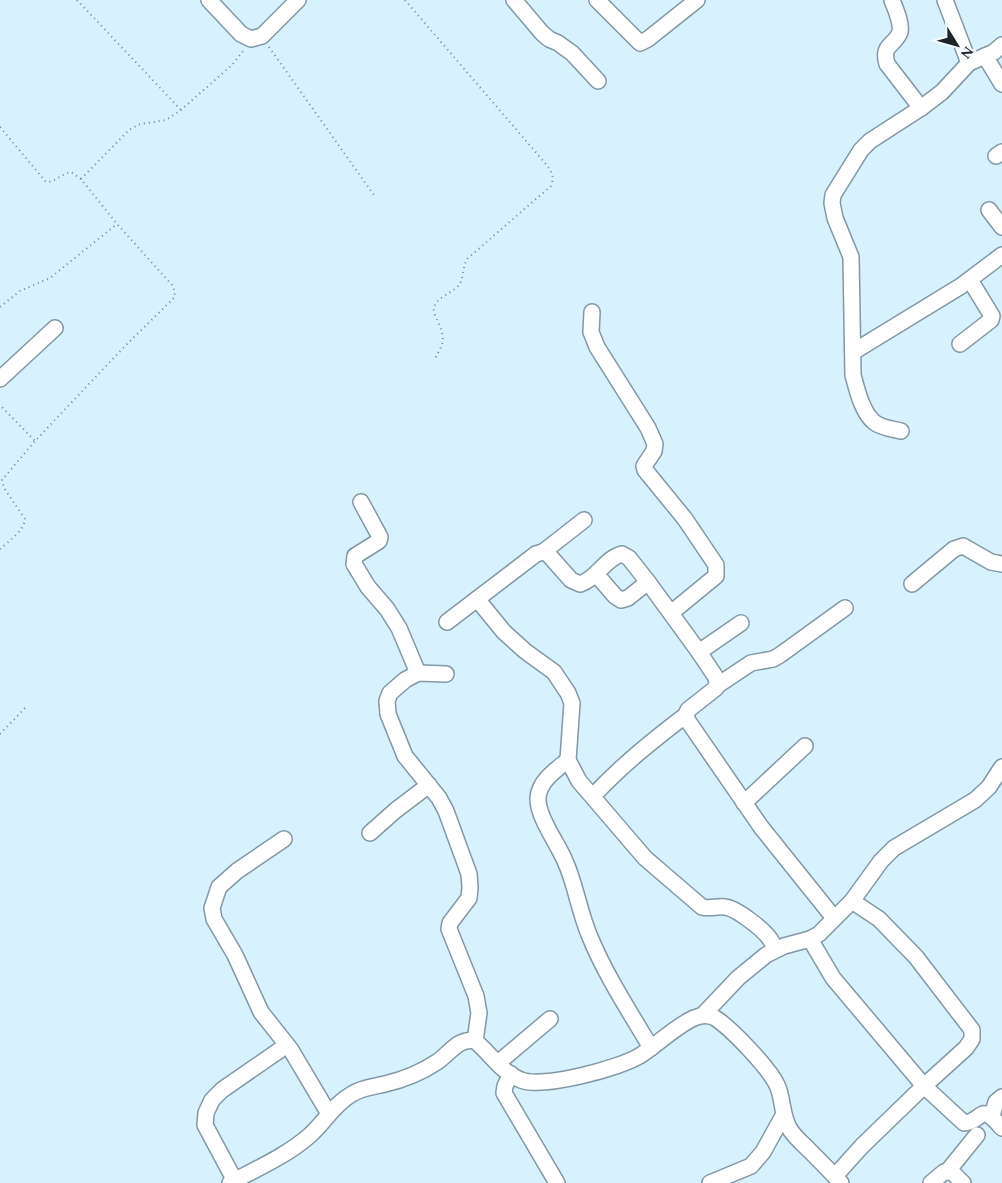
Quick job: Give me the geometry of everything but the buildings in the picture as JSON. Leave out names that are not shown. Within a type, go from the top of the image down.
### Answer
[{"type":"street","points":[[209,0],[241,34],[256,38],[298,0]]},
{"type":"street","points":[[514,0],[542,33],[572,52],[598,81]]},
{"type":"street","points":[[597,0],[640,43],[648,40],[697,0]]},
{"type":"street","points":[[892,0],[900,32],[886,50],[887,64],[921,108]]},
{"type":"street","points":[[946,0],[969,63]]},
{"type":"street","points":[[901,431],[880,426],[869,416],[860,399],[853,375],[851,256],[835,218],[832,203],[834,195],[861,150],[870,141],[921,108],[947,88],[969,63],[1002,46]]},
{"type":"street","points":[[985,56],[1002,84]]},
{"type":"street","points":[[989,210],[1002,227]]},
{"type":"street","points":[[853,352],[970,280],[1002,255]]},
{"type":"street","points":[[960,344],[991,320],[992,316],[970,280]]},
{"type":"street","points":[[592,312],[591,332],[598,347],[648,428],[655,444],[654,451],[644,466],[645,470],[685,519],[716,565],[716,576],[671,613]]},
{"type":"street","points":[[0,378],[55,328]]},
{"type":"street","points":[[361,502],[380,537],[379,541],[355,556],[354,564],[368,587],[388,609],[400,628],[418,673]]},
{"type":"street","points":[[447,622],[584,520]]},
{"type":"street","points":[[912,584],[954,549],[963,546],[971,549],[986,560],[1002,564]]},
{"type":"street","points":[[543,552],[548,554],[571,580],[580,584],[588,582],[615,555],[622,554],[629,558],[699,652],[715,676],[718,685]]},
{"type":"street","points":[[596,574],[615,596],[621,600],[628,598],[648,582]]},
{"type":"street","points":[[477,599],[504,632],[525,651],[554,672],[568,693],[572,704],[568,760],[579,781],[645,858],[702,907],[724,907],[737,912],[762,931],[776,949]]},
{"type":"street","points":[[592,796],[639,751],[686,715],[693,706],[718,685],[751,663],[773,659],[780,655],[845,608]]},
{"type":"street","points":[[699,652],[741,623]]},
{"type":"street","points":[[446,674],[418,673],[405,680],[390,693],[387,701],[388,714],[405,756],[439,798],[469,874],[469,898],[450,923],[449,930],[476,996],[478,1013],[475,1041]]},
{"type":"street","points":[[686,715],[697,735],[761,827],[834,918]]},
{"type":"street","points":[[744,803],[805,746]]},
{"type":"street","points":[[568,760],[540,788],[539,810],[565,861],[580,913],[602,963],[651,1048]]},
{"type":"street","points":[[287,1046],[222,1090],[212,1100],[206,1113],[205,1126],[232,1182],[281,1155],[309,1136],[337,1105],[352,1094],[365,1088],[400,1079],[438,1062],[465,1040],[475,1041],[510,1074],[523,1082],[536,1084],[570,1078],[623,1064],[640,1056],[692,1019],[703,1014],[766,955],[776,949],[810,940],[818,934],[852,901],[881,861],[894,848],[975,800],[989,786],[1002,766]]},
{"type":"street","points":[[370,833],[429,785]]},
{"type":"street","points":[[284,839],[227,879],[220,887],[212,908],[214,920],[235,955],[261,1012],[304,1070],[329,1114]]},
{"type":"street","points":[[703,1014],[714,1018],[724,1025],[768,1070],[777,1084],[783,1116],[791,1132],[838,1179],[862,1146],[966,1048],[972,1039],[972,1030],[910,951],[879,920],[852,901]]},
{"type":"street","points":[[810,940],[834,978],[924,1086],[964,1123],[969,1123],[979,1115],[985,1114],[992,1116],[1002,1128]]},
{"type":"street","points":[[498,1063],[550,1019]]},
{"type":"street","points":[[510,1074],[504,1086],[504,1093],[557,1183]]},
{"type":"street","points":[[992,1116],[996,1102],[1002,1097]]},
{"type":"street","points":[[710,1183],[751,1166],[763,1152],[783,1116]]},
{"type":"street","points":[[947,1172],[977,1135]]},
{"type":"street","points":[[930,1183],[944,1172],[952,1172],[963,1183]]},
{"type":"path","points":[[77,0],[181,110]]},
{"type":"path","points":[[405,0],[539,156],[553,174],[554,179],[551,186],[467,259],[463,266],[463,276],[460,284],[436,302],[433,308],[434,314],[444,338],[434,360]]},
{"type":"path","points":[[81,179],[129,130],[140,124],[166,120],[181,110],[232,65],[256,38],[376,198]]},
{"type":"path","points":[[0,127],[46,182],[52,182],[66,173],[74,174],[81,179],[117,224],[172,285],[175,292],[174,298],[125,346],[35,441],[2,480],[4,488],[25,519],[21,529],[0,549]]},
{"type":"path","points":[[0,307],[20,291],[50,278],[117,224]]},
{"type":"path","points":[[0,405],[35,441]]},
{"type":"path","points":[[0,734],[25,708]]}]
